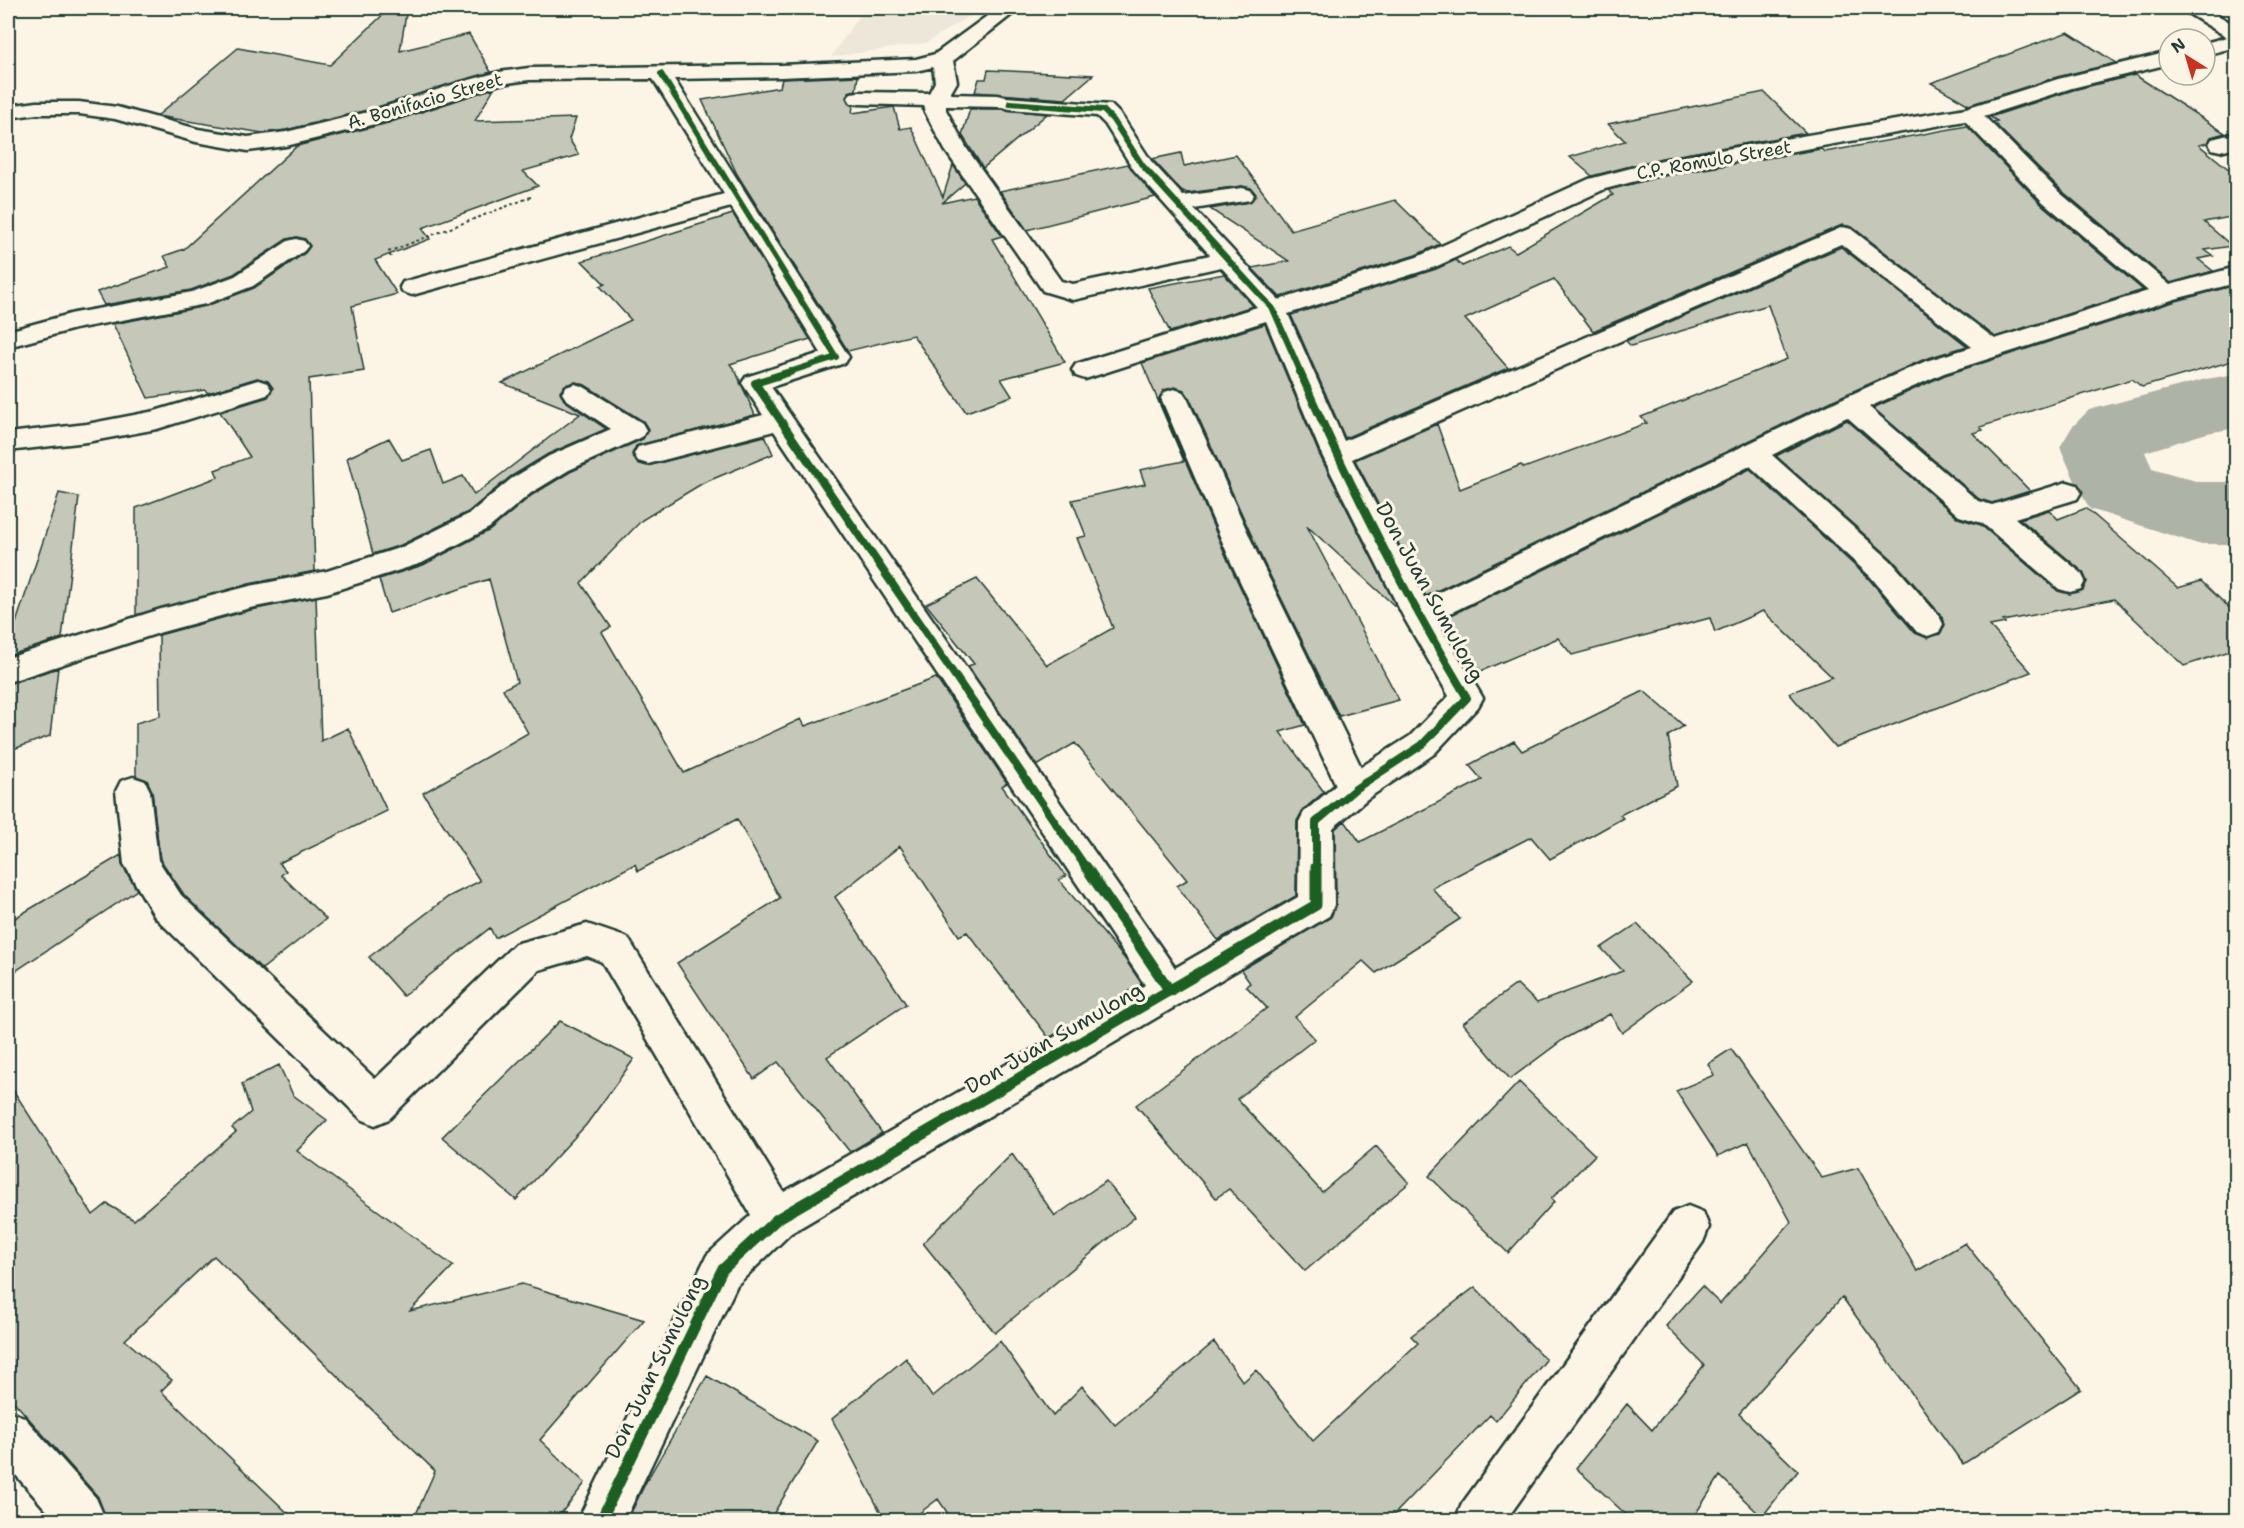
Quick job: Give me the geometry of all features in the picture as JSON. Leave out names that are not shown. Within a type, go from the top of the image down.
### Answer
[{"type":"street","name":"A. Bonifacio Street","points":[[8,112],[37,108],[79,108],[117,113],[196,135],[248,144],[286,139],[379,116],[499,78],[529,74],[660,74],[916,65],[942,59],[1010,8]]},
{"type":"street","points":[[2193,8],[2236,34]]},
{"type":"street","points":[[2217,46],[2236,41]]},
{"type":"street","points":[[942,59],[946,82],[937,98],[935,110],[956,150],[1052,286],[1072,292],[1228,258]]},
{"type":"street","name":"C.P. Romulo Street","points":[[1085,370],[1426,262],[1608,181],[1662,167],[1970,114],[2065,83],[2157,61]]},
{"type":"street","points":[[660,74],[836,357],[755,383],[1170,991]]},
{"type":"street","name":"Don Juan Sumulong","points":[[601,1521],[722,1270],[777,1219],[1316,905],[1316,822],[1355,789],[1422,745],[1467,698],[1418,616],[1336,455],[1273,309],[1142,165],[1113,120],[1103,110],[937,98],[859,98]]},
{"type":"street","points":[[1970,114],[2051,197],[2166,294]]},
{"type":"street","points":[[1177,204],[1242,195]]},
{"type":"street","points":[[412,287],[737,198]]},
{"type":"street","points":[[1336,455],[1843,234],[1990,348]]},
{"type":"street","points":[[8,339],[74,321],[197,299],[244,280],[296,246]]},
{"type":"street","points":[[1418,616],[1850,405],[1935,367],[2166,294],[2236,275]]},
{"type":"street","points":[[8,442],[87,433],[157,420],[258,388]]},
{"type":"street","points":[[8,670],[161,621],[250,597],[327,582],[412,555],[479,521],[521,486],[559,463],[632,430],[575,393]]},
{"type":"street","points":[[1174,398],[1246,562],[1355,789]]},
{"type":"street","points":[[1850,405],[1969,509],[1992,515],[2070,581]]},
{"type":"street","points":[[648,454],[780,420]]},
{"type":"street","points":[[1753,453],[1880,568],[1928,624]]},
{"type":"street","points":[[1992,515],[2067,492]]},
{"type":"street","points":[[133,791],[141,864],[168,906],[375,1106],[528,956],[587,940],[615,950],[777,1219]]},
{"type":"street","points":[[1479,1521],[1688,1227]]},
{"type":"street","points":[[8,1433],[80,1514]]},
{"type":"path","points":[[388,252],[531,197]]},
{"type":"shaded area","points":[[864,8],[982,8],[926,43],[831,57]]},
{"type":"building","points":[[390,8],[407,8],[400,51],[469,34],[491,72],[371,109],[286,130],[263,133],[157,116],[238,48],[330,65]]},
{"type":"building","points":[[2068,32],[2116,63],[2057,77],[1969,105],[1931,83]]},
{"type":"building","points":[[988,70],[1093,75],[1065,99],[975,92],[979,79],[986,79]]},
{"type":"building","points":[[2135,75],[2225,133],[2211,137],[2207,143],[2199,145],[2236,175],[2236,216],[2204,222],[2232,246],[2205,250],[2213,256],[2198,259],[2213,271],[2171,283],[2061,190],[1993,122],[1997,121],[1990,117],[2073,90]]},
{"type":"building","points":[[858,76],[856,90],[849,92],[846,97],[849,104],[853,106],[852,113],[894,107],[900,129],[911,127],[943,197],[953,165],[965,183],[942,203],[974,196],[1002,236],[992,239],[1065,362],[1001,379],[1012,396],[966,412],[913,335],[848,351],[737,174],[702,100],[780,87],[782,79]]},
{"type":"building","points":[[494,88],[475,121],[576,118],[569,139],[579,155],[523,171],[538,186],[422,228],[430,239],[375,260],[397,294],[352,306],[364,371],[309,379],[315,571],[249,584],[136,615],[136,508],[218,477],[215,470],[250,457],[220,412],[268,397],[273,388],[268,381],[257,378],[208,393],[205,390],[148,398],[113,324],[206,306],[254,288],[305,253],[310,246],[305,239],[297,237],[287,239],[234,274],[191,290],[104,305],[97,292],[170,267],[164,256],[184,249],[297,146],[388,123]]},
{"type":"building","points":[[1764,92],[1806,133],[1662,158],[1592,176],[1570,157],[1625,141],[1608,124]]},
{"type":"building","points":[[970,109],[1002,109],[1047,114],[983,168],[962,135]]},
{"type":"building","points":[[1967,126],[2041,204],[2143,290],[1995,337],[1852,227],[1842,225],[1593,331],[1554,279],[1465,319],[1508,368],[1345,438],[1291,315],[1436,269],[1456,260],[1462,266],[1508,246],[1516,252],[1613,195],[1608,190],[1663,176],[1821,149],[1825,152]]},
{"type":"building","points":[[1181,153],[1184,166],[1236,155],[1291,230],[1395,200],[1440,244],[1416,255],[1280,297],[1252,268],[1289,261],[1210,209],[1250,202],[1256,194],[1251,188],[1242,186],[1187,193],[1181,190],[1152,159]]},
{"type":"building","points":[[1128,164],[1155,197],[1027,230],[1000,191]]},
{"type":"building","points":[[733,214],[810,339],[730,364],[736,372],[755,415],[636,446],[632,455],[637,463],[647,466],[765,436],[773,454],[703,483],[642,520],[581,583],[611,627],[602,632],[684,773],[801,719],[805,726],[936,678],[1007,783],[1002,786],[1066,876],[1059,880],[1125,959],[1142,984],[1049,1038],[967,932],[959,936],[900,846],[835,897],[906,1004],[827,1057],[882,1133],[850,1152],[778,1062],[754,1079],[677,963],[780,898],[737,819],[638,871],[635,864],[495,938],[490,928],[403,996],[369,957],[448,897],[480,881],[423,793],[528,733],[503,689],[517,682],[489,579],[389,613],[379,579],[423,565],[490,530],[532,495],[570,472],[643,439],[648,429],[643,421],[585,385],[576,382],[565,385],[560,392],[564,400],[606,429],[548,454],[510,477],[468,512],[401,545],[373,554],[347,458],[389,438],[402,460],[431,450],[443,484],[463,476],[474,495],[580,414],[502,383],[631,320],[600,286],[605,284],[582,261]]},
{"type":"building","points":[[1841,247],[1967,346],[1925,359],[1840,397],[1426,596],[1355,460],[1437,424],[1460,489],[1521,465],[1524,468],[1647,423],[1641,417],[1787,359],[1768,305],[1631,346],[1626,341]]},
{"type":"building","points":[[1224,274],[1253,306],[1170,332],[1148,288]]},
{"type":"building","points":[[2232,286],[2236,290],[2236,360],[2142,387],[2132,379],[1980,427],[1983,430],[1973,433],[2030,491],[1992,503],[1979,499],[1873,408],[1945,375],[2176,301]]},
{"type":"building","points":[[1265,324],[1320,456],[1397,608],[1307,526],[1399,700],[1339,716],[1263,561],[1189,397],[1184,390],[1175,387],[1164,390],[1159,399],[1229,563],[1305,725],[1280,732],[1324,792],[1303,810],[1297,821],[1296,896],[1218,940],[1177,886],[1187,880],[1075,743],[1037,766],[968,666],[974,664],[926,604],[977,579],[1047,665],[1113,628],[1077,538],[1086,536],[1072,500],[1145,484],[1140,470],[1184,461],[1142,363]]},
{"type":"building","points":[[1847,420],[1958,518],[1981,525],[2058,591],[2069,594],[2083,590],[2087,582],[2083,572],[2020,519],[2049,510],[2058,519],[2086,508],[2178,588],[2201,581],[2236,614],[2236,649],[2184,666],[2114,599],[2003,621],[2005,623],[1990,626],[2031,672],[1835,747],[1789,693],[1832,677],[1763,611],[1715,632],[1710,618],[1572,655],[1558,638],[1481,671],[1474,663],[1467,667],[1439,621],[1750,469],[1868,578],[1915,633],[1927,638],[1940,634],[1945,625],[1941,615],[1892,559],[1776,456]]},
{"type":"building","points":[[59,493],[79,497],[62,638],[8,656],[8,647]]},
{"type":"building","points":[[316,597],[321,741],[348,728],[387,811],[279,863],[286,871],[281,875],[326,919],[262,969],[185,896],[160,859],[152,791],[147,780],[136,776],[136,723],[160,716],[159,635],[251,610]]},
{"type":"building","points":[[58,668],[50,736],[8,751],[8,684]]},
{"type":"building","points":[[1644,691],[1684,726],[1668,736],[1677,786],[1620,815],[1623,818],[1550,859],[1531,837],[1432,888],[1460,919],[1376,973],[1363,961],[1295,1017],[1315,1039],[1237,1099],[1322,1192],[1376,1146],[1409,1183],[1305,1271],[1229,1189],[1216,1198],[1136,1105],[1267,1008],[1246,986],[1250,983],[1241,970],[1331,917],[1336,905],[1335,829],[1345,821],[1360,842],[1482,780],[1469,765],[1514,741],[1522,751]]},
{"type":"building","points":[[121,855],[122,865],[137,890],[8,976],[8,922]]},
{"type":"building","points":[[1637,924],[1693,981],[1622,1033],[1610,1014],[1564,1039],[1510,1079],[1463,1023],[1517,984],[1537,1003],[1623,971],[1601,948]]},
{"type":"building","points":[[560,1021],[634,1059],[586,1125],[516,1200],[442,1137]]},
{"type":"building","points":[[1731,1049],[1822,1178],[1858,1168],[1917,1271],[1965,1243],[2081,1389],[1963,1464],[1842,1297],[1739,1414],[1798,1471],[1762,1517],[1720,1476],[1691,1521],[1633,1521],[1576,1468],[1627,1404],[1652,1430],[1704,1365],[1666,1326],[1702,1286],[1720,1304],[1791,1222],[1748,1142],[1718,1156],[1676,1091],[1714,1075],[1708,1064]]},
{"type":"building","points":[[279,1065],[293,1095],[327,1120],[297,1151],[453,1266],[410,1311],[522,1284],[644,1320],[540,1440],[585,1483],[555,1521],[413,1521],[435,1471],[214,1256],[125,1340],[172,1380],[161,1391],[296,1521],[110,1521],[105,1516],[98,1497],[8,1395],[8,1082],[93,1215],[107,1204],[134,1220],[236,1132],[232,1128],[251,1112],[242,1084]]},
{"type":"building","points":[[1519,1082],[1595,1155],[1551,1199],[1554,1202],[1508,1253],[1429,1176]]},
{"type":"building","points":[[1012,1154],[1055,1216],[1106,1181],[1135,1217],[995,1333],[923,1243]]},
{"type":"building","points":[[1475,1287],[1546,1360],[1496,1421],[1490,1415],[1388,1521],[953,1521],[938,1499],[909,1521],[885,1521],[832,1419],[906,1358],[932,1397],[1000,1341],[1053,1416],[1082,1386],[1115,1425],[1214,1342],[1243,1382],[1256,1370],[1313,1441],[1418,1343],[1411,1336]]},
{"type":"building","points":[[707,1376],[818,1441],[769,1521],[627,1521],[646,1482]]},
{"type":"waterway","points":[[2236,401],[2206,406],[2118,430],[2101,447],[2120,488],[2198,513],[2236,513]]},
{"type":"cycle path","points":[[661,74],[836,357],[755,383],[1170,991]]},
{"type":"cycle path","points":[[601,1520],[722,1270],[777,1219],[1316,905],[1316,822],[1355,789],[1422,745],[1467,698],[1418,616],[1336,455],[1273,309],[1142,165],[1113,120],[1103,110],[1010,103]]}]
